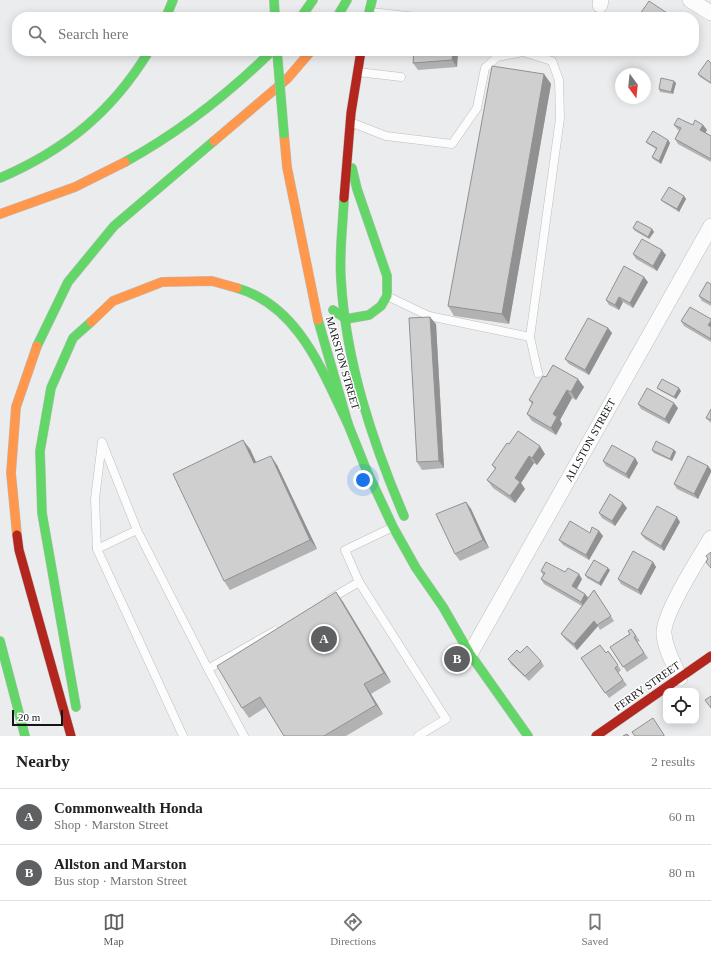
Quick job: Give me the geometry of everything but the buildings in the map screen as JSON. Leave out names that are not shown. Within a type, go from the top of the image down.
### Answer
[{"type":"main road","points":[[168,12],[173,0]]},
{"type":"main road","points":[[274,0],[275,12]]},
{"type":"main road","points":[[305,12],[313,0]]},
{"type":"main road","points":[[339,12],[347,0]]},
{"type":"main road","points":[[369,12],[372,0]]},
{"type":"main road","points":[[0,178],[36,162],[68,141],[93,121],[120,93],[146,56]]},
{"type":"main road","points":[[0,214],[20,208],[78,184],[150,147],[233,88],[267,56]]},
{"type":"main road","name":"MARSTON STREET","points":[[277,56],[287,167],[320,328],[348,424],[366,469],[393,527],[416,568],[443,608],[470,654],[528,736]]},
{"type":"main road","points":[[71,736],[19,550],[11,473],[16,407],[34,356],[68,282],[114,226],[287,79],[307,56]]},
{"type":"main road","name":"MARSTON STREET","points":[[360,56],[347,139],[341,278],[346,319],[362,394],[377,448],[408,523]]},
{"type":"main road","points":[[309,272],[325,302],[346,319],[369,315],[381,306],[387,296],[387,276],[357,189],[347,139]]},
{"type":"main road","points":[[77,713],[42,513],[40,451],[51,388],[73,338],[114,301],[162,282],[212,282],[254,293],[284,314],[311,350],[348,424]]},
{"type":"main road","name":"MARSTON STREET","points":[[439,585],[470,654]]},
{"type":"main road","points":[[0,641],[25,736]]},
{"type":"main road","name":"FERRY STREET","points":[[596,736],[711,656]]},
{"type":"street","points":[[690,0],[711,13]]},
{"type":"street","name":"ALLSTON STREET","points":[[470,654],[711,226]]},
{"type":"street","points":[[680,678],[665,641],[664,632],[672,609],[711,538]]},
{"type":"lane","points":[[349,122],[386,136],[452,144],[477,108],[485,68],[498,57],[503,56]]},
{"type":"lane","points":[[536,56],[552,61],[559,80],[560,118],[530,337],[538,373]]},
{"type":"lane","points":[[357,72],[401,77]]},
{"type":"lane","points":[[387,296],[429,316],[530,337]]},
{"type":"lane","points":[[183,736],[97,550],[95,499],[102,442],[136,530],[244,736]]},
{"type":"lane","points":[[393,527],[345,550],[359,582],[446,719],[418,736]]},
{"type":"lane","points":[[97,550],[136,530]]},
{"type":"lane","points":[[325,602],[359,582]]},
{"type":"lane","points":[[208,669],[284,626]]},
{"type":"traffic: fast","points":[[168,12],[173,0]]},
{"type":"traffic: fast","points":[[274,0],[275,12]]},
{"type":"traffic: fast","points":[[305,12],[313,0]]},
{"type":"traffic: fast","points":[[340,12],[347,0]]},
{"type":"traffic: fast","points":[[369,12],[372,0]]},
{"type":"traffic: fast","points":[[0,178],[46,155],[85,127],[103,111],[119,93],[135,73],[146,56]]},
{"type":"traffic: fast","points":[[125,162],[165,138],[202,112],[238,83],[267,56]]},
{"type":"traffic: fast","points":[[277,56],[284,134]]},
{"type":"traffic: fast","points":[[37,346],[68,282],[114,226],[214,141]]},
{"type":"traffic: fast","points":[[333,310],[346,319],[369,315],[381,306],[387,296],[387,276],[357,189],[352,168]]},
{"type":"traffic: fast","points":[[344,198],[341,280],[348,341],[362,401],[371,430],[404,516]]},
{"type":"traffic: fast","points":[[237,288],[259,297],[277,309],[293,325],[318,362],[348,424]]},
{"type":"traffic: fast","points":[[318,320],[348,424],[366,469],[393,527],[416,568],[443,607],[470,654],[528,736]]},
{"type":"traffic: fast","points":[[76,707],[42,513],[40,451],[51,388],[73,338],[91,322]]},
{"type":"traffic: fast","points":[[0,641],[25,736]]},
{"type":"traffic: slow","points":[[214,141],[287,79],[307,56]]},
{"type":"traffic: slow","points":[[284,134],[287,167],[318,320]]},
{"type":"traffic: slow","points":[[0,214],[75,187],[125,162]]},
{"type":"traffic: slow","points":[[91,322],[113,301],[162,282],[212,281],[237,288]]},
{"type":"traffic: slow","points":[[17,535],[11,473],[16,407],[37,346]]},
{"type":"traffic: jam","points":[[344,198],[351,113],[360,56]]},
{"type":"traffic: jam","points":[[17,535],[19,550],[71,736]]},
{"type":"traffic: jam","points":[[596,736],[711,656]]},
{"type":"place","name":"Commonwealth Honda","points":[[324,639]]},
{"type":"place","name":"Allston and Marston","points":[[457,659]]}]
